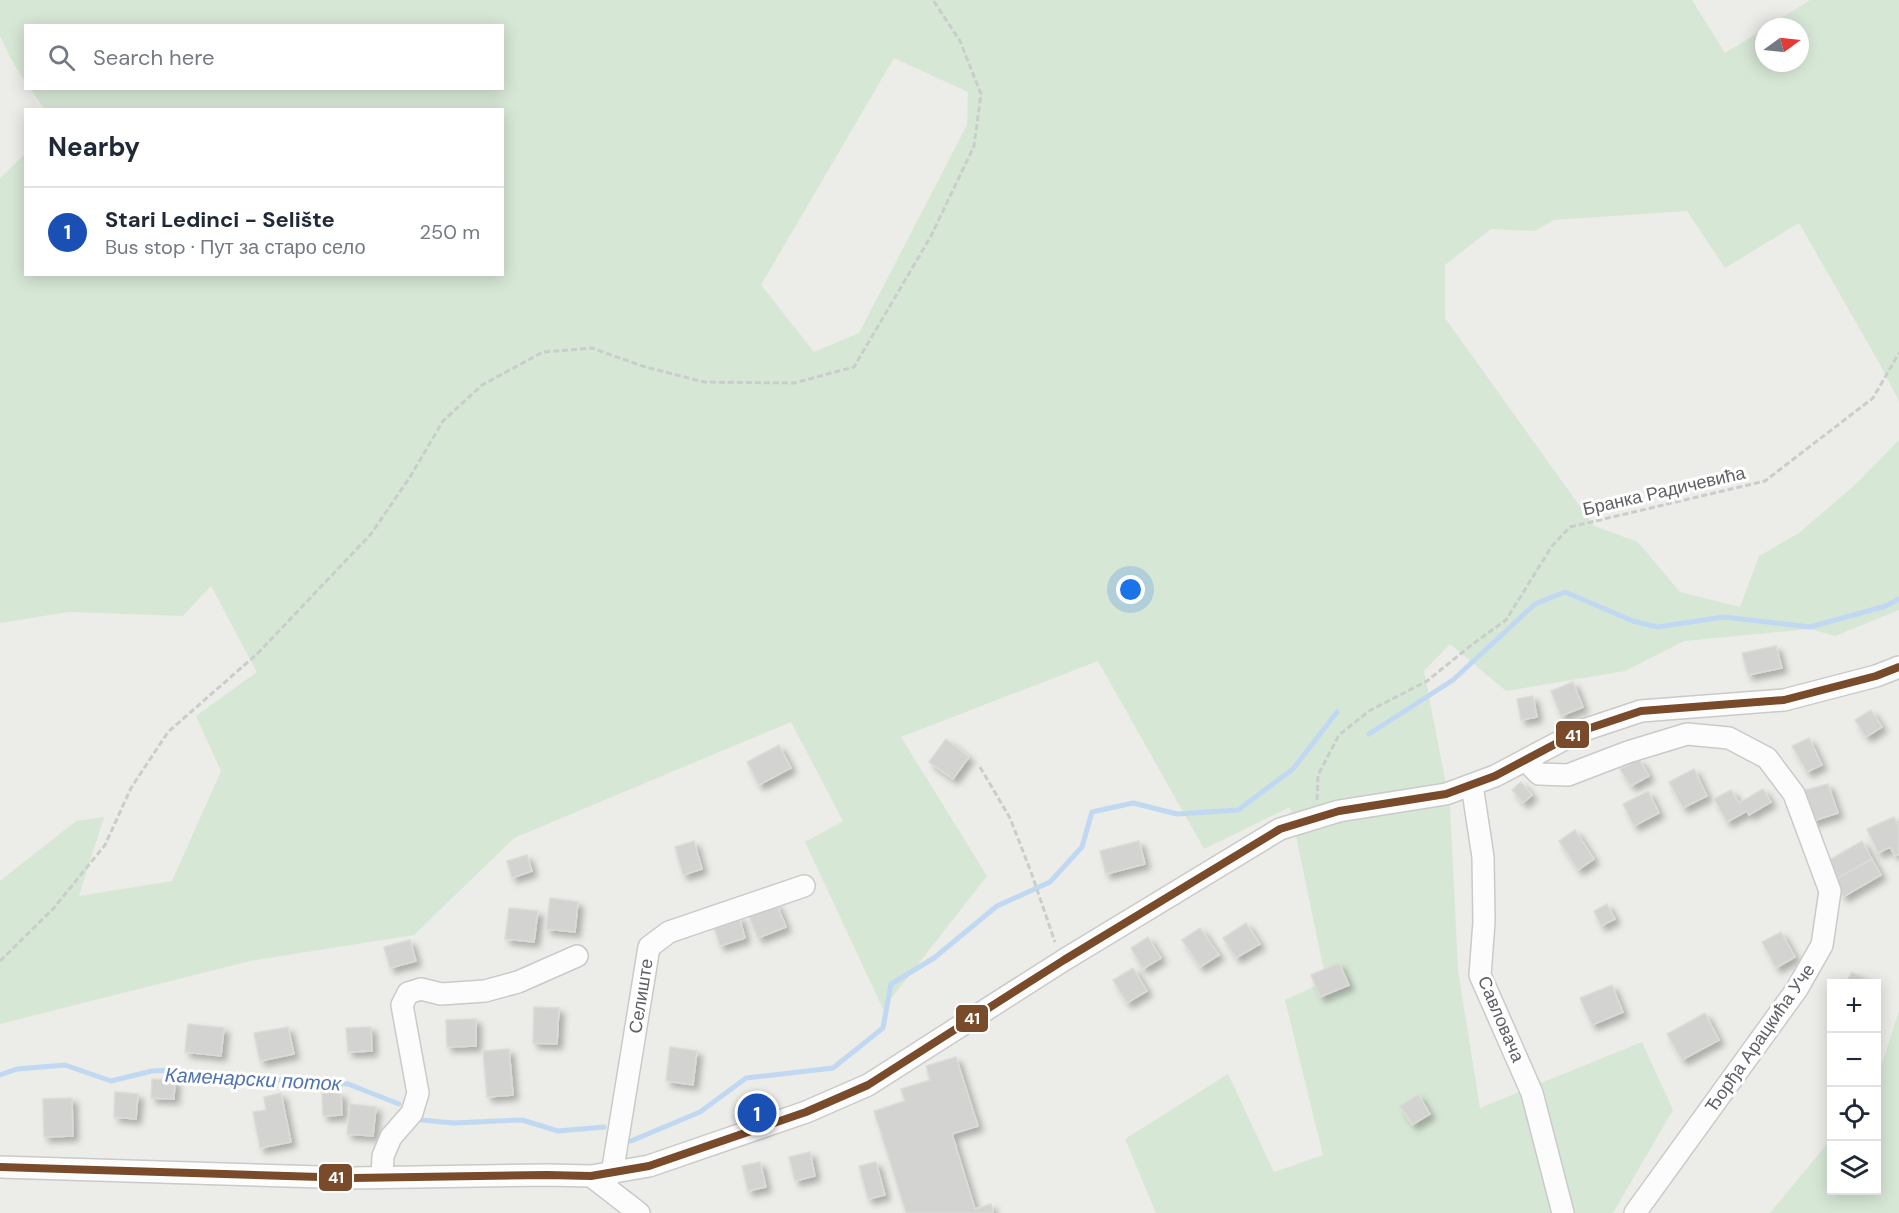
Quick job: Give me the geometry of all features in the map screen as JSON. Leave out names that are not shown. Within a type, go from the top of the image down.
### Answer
[{"type":"street","points":[[0,1167],[382,1177],[601,1175],[649,1166],[806,1112],[868,1085],[1064,960],[1280,829],[1339,811],[1446,794],[1495,776],[1578,732],[1641,711],[1784,700],[1876,676],[1899,667]]},
{"type":"street","name":"Ђорђа Арацкића Уче","points":[[1526,760],[1539,774],[1568,775],[1628,752],[1687,734],[1729,738],[1767,758],[1794,794],[1830,891],[1822,945],[1797,989],[1635,1213]]},
{"type":"street","name":"Савловача","points":[[1472,785],[1483,857],[1484,922],[1480,975],[1532,1093],[1563,1213]]},
{"type":"street","name":"Селиште","points":[[601,1175],[649,947],[669,932],[804,886]]},
{"type":"street","points":[[382,1177],[383,1156],[391,1137],[412,1113],[418,1093],[402,1005],[408,993],[421,989],[441,994],[485,991],[518,982],[577,956]]},
{"type":"street","points":[[601,1175],[639,1213]]},
{"type":"path","points":[[0,962],[53,909],[105,845],[131,788],[168,732],[256,654],[371,534],[410,477],[443,422],[482,386],[543,352],[592,348],[642,366],[704,382],[794,383],[854,367],[931,236],[974,146],[981,94],[960,41],[933,0]]},
{"type":"path","name":"Бранка Радичевића","points":[[1316,818],[1318,775],[1339,735],[1369,711],[1427,681],[1506,620],[1552,546],[1570,527],[1765,481],[1873,398],[1899,353]]},
{"type":"path","points":[[980,767],[1010,818],[1053,937],[1064,960]]},
{"type":"green space","points":[[0,0],[1692,0],[1725,53],[1755,35],[1755,72],[1809,72],[1809,18],[1781,18],[1810,0],[1899,0],[1899,401],[1799,223],[1725,268],[1687,211],[1554,220],[1534,231],[1491,229],[1445,265],[1445,318],[1594,526],[1638,542],[1680,592],[1740,607],[1759,556],[1799,533],[1856,484],[1899,440],[1899,610],[1835,636],[1810,629],[1684,641],[1625,671],[1506,691],[1450,644],[1424,671],[1450,805],[1458,970],[1480,1108],[1642,1042],[1673,1110],[1613,1213],[1156,1213],[1125,1139],[1228,1074],[1274,1172],[1323,1155],[1285,1000],[1326,981],[1290,807],[1204,849],[1098,661],[901,737],[987,876],[883,1009],[805,842],[843,821],[791,722],[514,838],[414,935],[250,961],[0,1024],[0,881],[76,821],[104,817],[79,896],[172,881],[221,771],[196,716],[257,672],[211,586],[183,616],[69,612],[0,623],[0,178],[24,155],[24,276],[504,276],[504,108],[44,108],[32,90],[504,90],[504,24],[24,24],[24,79],[0,36]],"holes":[[[894,58],[968,92],[967,125],[859,333],[814,352],[761,285]]]},
{"type":"green space","points":[[1899,1011],[1899,1213],[1770,1213],[1827,1144],[1827,1195],[1881,1195],[1881,1067]]},
{"type":"building","points":[[1776,646],[1782,668],[1748,675],[1742,653]]},
{"type":"building","points":[[1573,682],[1583,707],[1561,716],[1551,691]]},
{"type":"building","points":[[1533,696],[1537,717],[1521,720],[1517,699]]},
{"type":"building","points":[[1871,710],[1882,727],[1866,737],[1855,720]]},
{"type":"building","points":[[1809,738],[1822,765],[1807,772],[1792,746]]},
{"type":"building","points":[[946,739],[969,757],[953,779],[929,762]]},
{"type":"building","points":[[779,745],[791,768],[759,785],[747,762]]},
{"type":"building","points":[[1639,759],[1649,776],[1631,786],[1620,769]]},
{"type":"building","points":[[1694,769],[1707,796],[1683,808],[1669,782]]},
{"type":"building","points":[[1521,782],[1532,795],[1523,803],[1512,790]]},
{"type":"building","points":[[1828,784],[1838,813],[1810,822],[1802,791]]},
{"type":"building","points":[[1763,789],[1771,802],[1749,815],[1747,811],[1727,822],[1714,799],[1731,790],[1739,803]]},
{"type":"building","points":[[1648,791],[1659,813],[1634,826],[1623,804]]},
{"type":"building","points":[[1894,817],[1899,827],[1899,854],[1895,856],[1890,847],[1878,853],[1867,829]]},
{"type":"building","points":[[1575,830],[1594,859],[1578,870],[1559,841]]},
{"type":"building","points":[[694,841],[702,869],[683,875],[675,847]]},
{"type":"building","points":[[1139,841],[1145,864],[1106,874],[1100,851]]},
{"type":"building","points":[[1862,841],[1872,859],[1834,880],[1824,863]]},
{"type":"building","points":[[527,855],[532,871],[512,878],[507,861]]},
{"type":"building","points":[[1872,859],[1881,875],[1843,897],[1834,880]]},
{"type":"building","points":[[550,898],[578,902],[575,932],[546,929]]},
{"type":"building","points":[[776,903],[786,927],[758,938],[748,914]]},
{"type":"building","points":[[1607,904],[1615,919],[1601,926],[1594,911]]},
{"type":"building","points":[[509,908],[538,911],[534,942],[505,939]]},
{"type":"building","points":[[739,916],[745,938],[720,946],[713,924]]},
{"type":"building","points":[[1246,923],[1260,944],[1236,958],[1223,938]]},
{"type":"building","points":[[1200,928],[1219,955],[1200,967],[1182,940]]},
{"type":"building","points":[[1781,932],[1795,957],[1776,968],[1762,942]]},
{"type":"building","points":[[1148,937],[1161,958],[1143,969],[1131,948]]},
{"type":"building","points":[[410,940],[416,961],[390,968],[384,947]]},
{"type":"building","points":[[1339,963],[1349,985],[1320,997],[1311,975]]},
{"type":"building","points":[[1133,968],[1147,991],[1127,1003],[1113,980]]},
{"type":"building","points":[[1852,972],[1865,979],[1848,979]]},
{"type":"building","points":[[1612,985],[1623,1012],[1592,1025],[1580,998]]},
{"type":"building","points":[[534,1007],[559,1008],[557,1044],[533,1043]]},
{"type":"building","points":[[1705,1013],[1719,1040],[1682,1060],[1667,1034]]},
{"type":"building","points":[[476,1019],[476,1046],[447,1047],[446,1020]]},
{"type":"building","points":[[188,1024],[224,1028],[221,1056],[185,1052]]},
{"type":"building","points":[[288,1027],[294,1054],[260,1061],[254,1033]]},
{"type":"building","points":[[371,1027],[372,1051],[348,1052],[346,1028]]},
{"type":"building","points":[[670,1047],[697,1051],[693,1085],[666,1081]]},
{"type":"building","points":[[509,1049],[513,1095],[487,1097],[483,1051]]},
{"type":"building","points":[[956,1057],[978,1126],[952,1134],[975,1209],[991,1204],[993,1213],[906,1213],[874,1111],[905,1101],[901,1089],[930,1080],[926,1066]]},
{"type":"building","points":[[152,1079],[175,1080],[174,1099],[151,1098]]},
{"type":"building","points":[[115,1092],[138,1094],[136,1119],[114,1117]]},
{"type":"building","points":[[281,1093],[291,1142],[260,1148],[253,1112],[266,1110],[264,1097]]},
{"type":"building","points":[[322,1093],[341,1093],[342,1115],[323,1116]]},
{"type":"building","points":[[1418,1094],[1430,1114],[1412,1125],[1400,1106]]},
{"type":"building","points":[[72,1098],[73,1136],[44,1137],[43,1099]]},
{"type":"building","points":[[350,1104],[376,1107],[373,1136],[347,1134]]},
{"type":"building","points":[[810,1152],[815,1176],[795,1181],[789,1157]]},
{"type":"building","points":[[760,1162],[766,1187],[748,1191],[742,1166]]},
{"type":"building","points":[[876,1162],[885,1195],[868,1199],[859,1166]]},
{"type":"waterway","name":"Каменарски поток","points":[[1369,734],[1453,680],[1535,604],[1565,592],[1633,621],[1657,627],[1724,617],[1810,627],[1886,606],[1899,599]]},
{"type":"waterway","name":"Каменарски поток","points":[[631,1141],[700,1112],[746,1078],[833,1068],[883,1028],[891,984],[934,958],[997,906],[1050,882],[1082,847],[1092,812],[1133,803],[1177,814],[1238,810],[1293,769],[1337,712]]},
{"type":"waterway","name":"Каменарски поток","points":[[0,1075],[17,1069],[65,1065],[111,1081],[152,1071],[174,1070],[221,1078],[264,1077],[287,1081],[348,1084],[399,1104]]},
{"type":"waterway","name":"Каменарски поток","points":[[421,1120],[454,1123],[522,1120],[558,1131],[604,1127]]},
{"type":"transit line","name":"41","points":[[0,1167],[353,1178],[591,1176],[649,1166],[806,1112],[868,1085],[1064,960],[1280,829],[1339,811],[1446,794],[1495,776],[1578,732],[1641,711],[1784,700],[1876,676],[1899,667]]},
{"type":"place","name":"Stari Ledinci - Selište","points":[[757,1113]]}]
